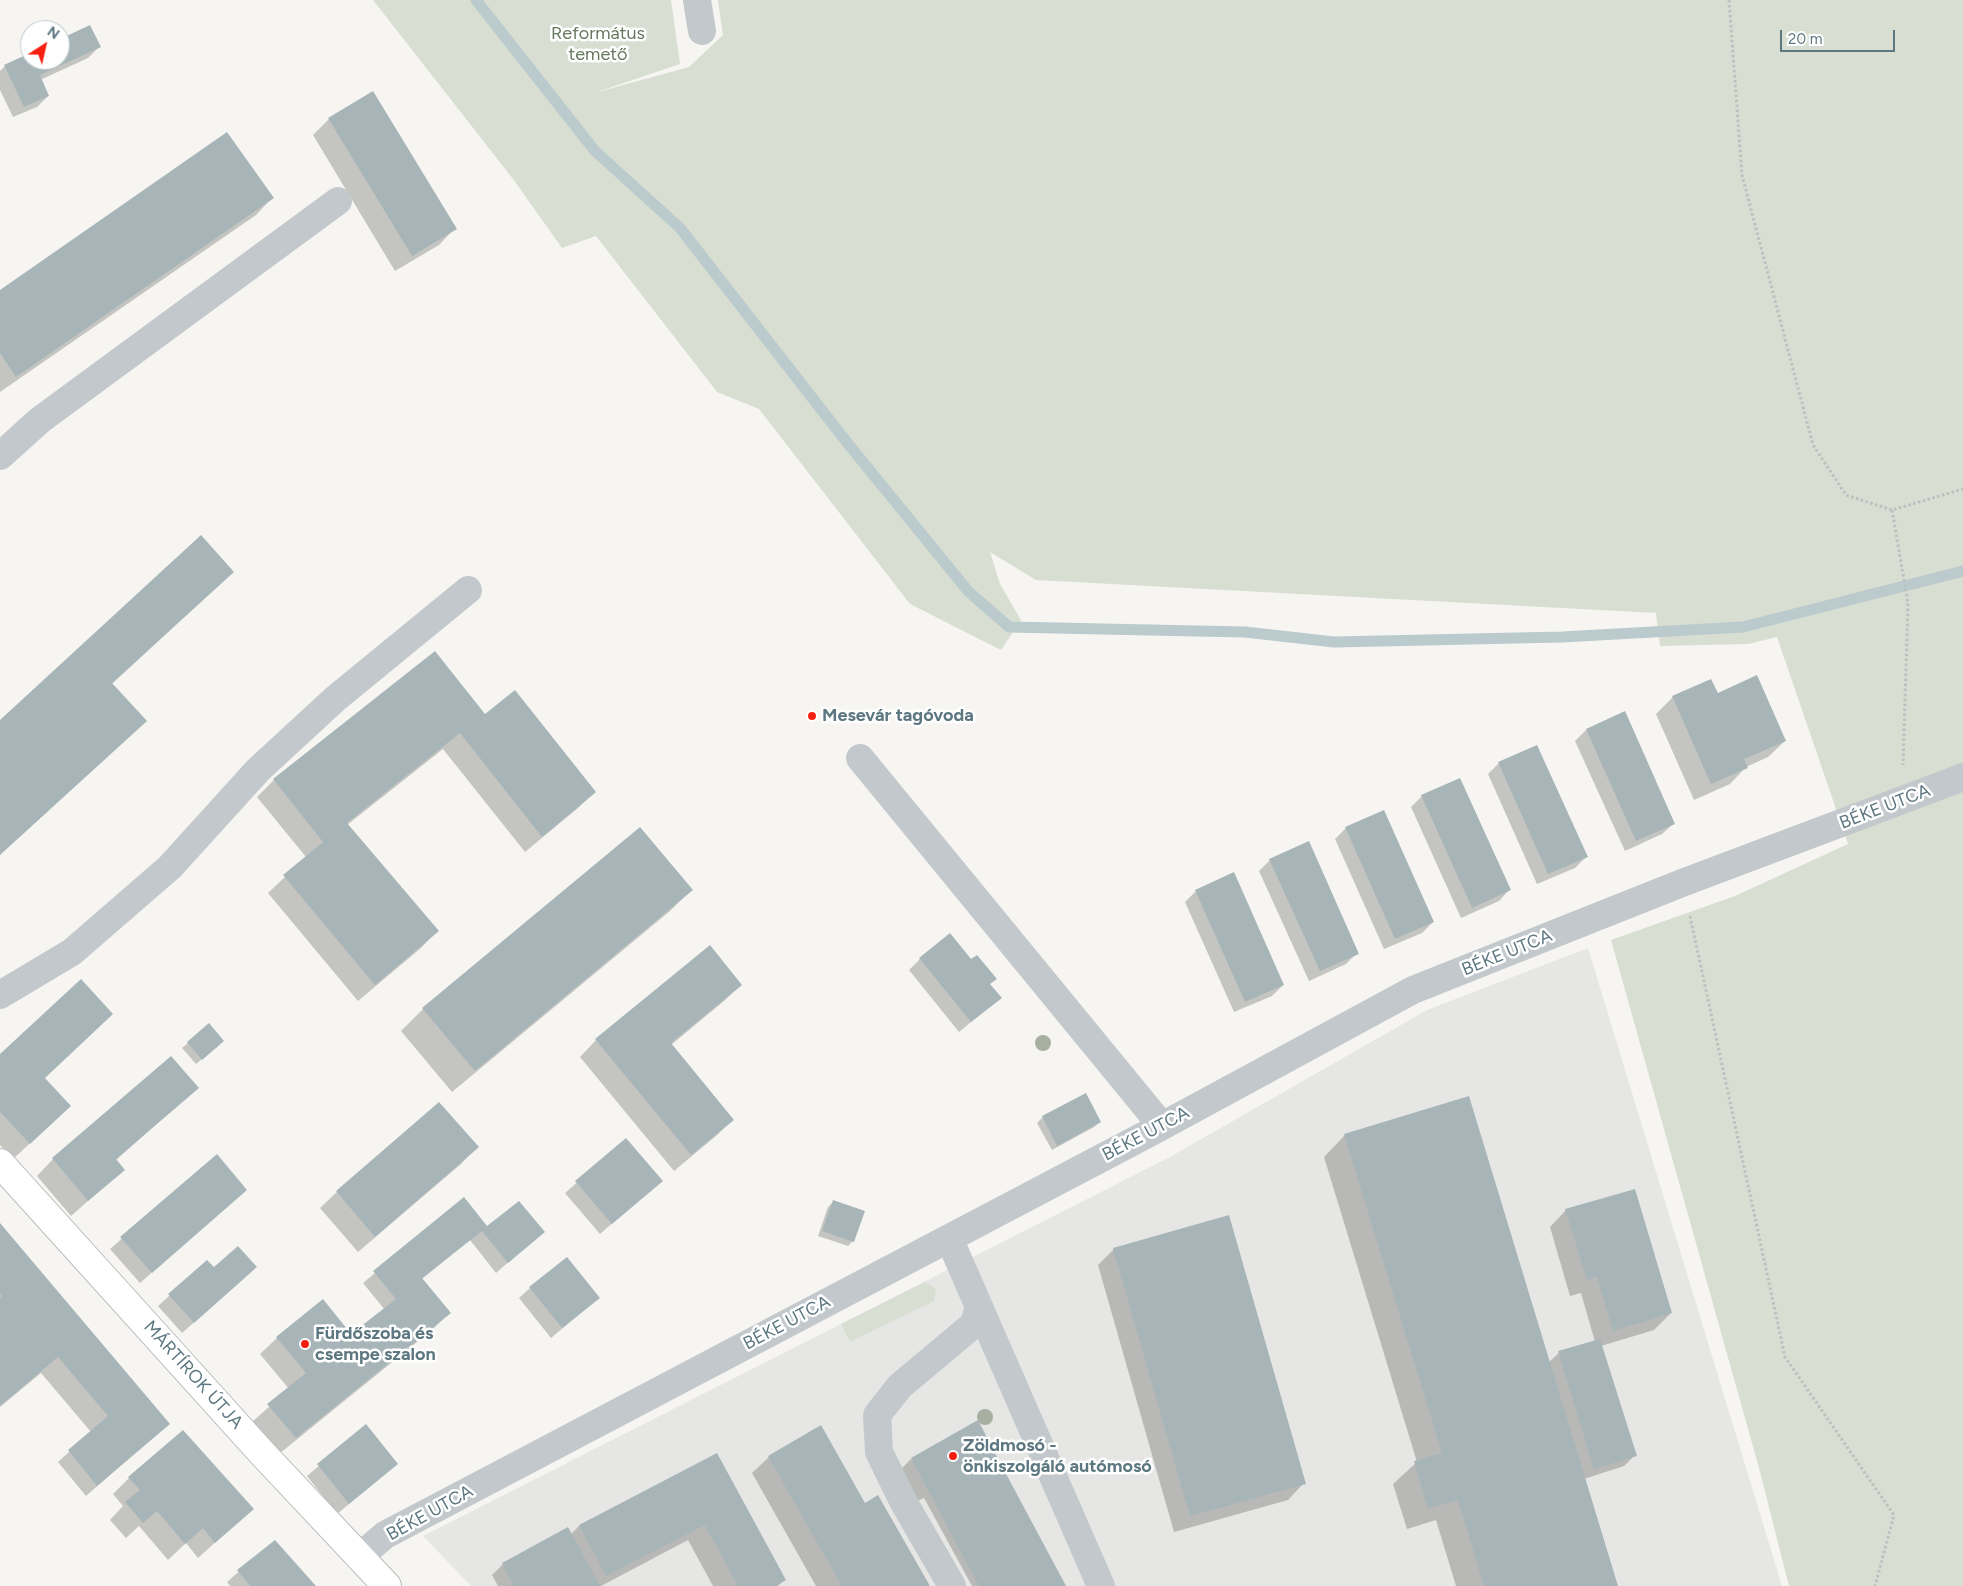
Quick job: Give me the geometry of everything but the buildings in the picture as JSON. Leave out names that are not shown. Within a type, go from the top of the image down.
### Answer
[{"type":"main road","name":"MÁRTÍROK ÚTJA","points":[[0,1163],[262,1453],[387,1586]]},
{"type":"street","points":[[697,0],[702,31]]},
{"type":"street","points":[[0,456],[40,420],[338,201]]},
{"type":"street","points":[[0,995],[72,952],[170,867],[258,770],[335,699],[468,590]]},
{"type":"street","points":[[860,758],[1162,1126]]},
{"type":"street","name":"BÉKE UTCA","points":[[359,1557],[385,1535],[1162,1126],[1413,990],[1682,883],[1963,777]]},
{"type":"street","points":[[949,1238],[1101,1586]]},
{"type":"street","points":[[952,1586],[903,1501],[879,1452],[877,1415],[900,1386],[974,1324],[979,1307]]},
{"type":"path","points":[[1729,0],[1742,175],[1813,445],[1846,495],[1892,510],[1963,489]]},
{"type":"path","points":[[1892,510],[1908,603],[1902,800]]},
{"type":"path","points":[[1682,883],[1785,1357],[1894,1515],[1876,1586]]},
{"type":"shaded area","points":[[1588,948],[1782,1586],[471,1586],[423,1536],[1168,1158],[1427,1010]]},
{"type":"green space","name":"Református temető","points":[[373,0],[671,0],[680,64],[594,93],[689,67],[723,35],[718,0],[1963,0],[1963,1586],[1789,1586],[1759,1468],[1611,940],[1735,896],[1848,844],[1777,637],[1748,644],[1660,646],[1656,613],[1036,580],[990,552],[1000,584],[1021,620],[1001,650],[910,604],[759,409],[717,392],[596,236],[562,248],[513,179]]},
{"type":"green space","points":[[925,1282],[936,1289],[934,1301],[850,1342],[841,1324]]},
{"type":"waterway","points":[[476,0],[595,151],[680,228],[845,440],[968,591],[1009,627],[1245,632],[1334,642],[1562,637],[1743,627],[1963,571]]},
{"type":"place","name":"Mesevár tagóvoda","points":[[812,716]]},
{"type":"place","name":"Fürdőszoba és csempe szalon","points":[[305,1344]]},
{"type":"place","name":"Zöldmosó - önkiszolgáló autómosó","points":[[953,1456]]}]
